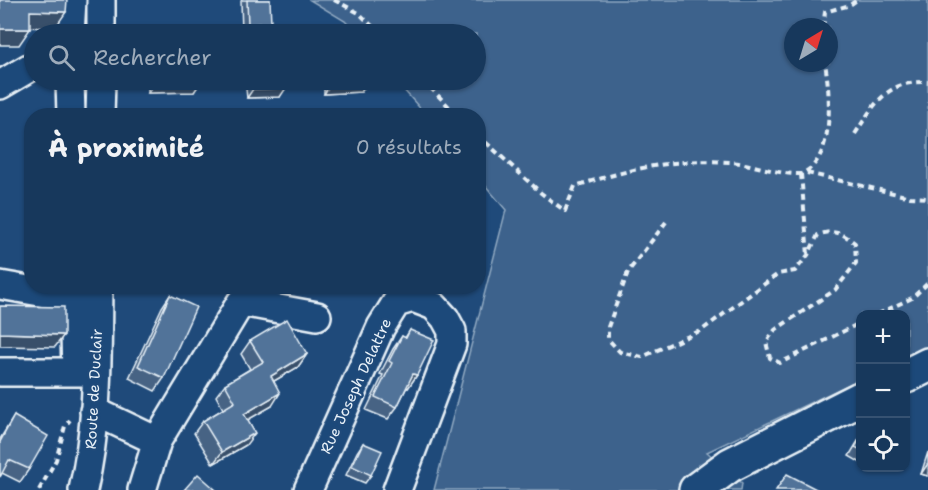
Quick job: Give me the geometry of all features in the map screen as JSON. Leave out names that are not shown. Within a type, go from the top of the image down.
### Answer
[{"type":"main road","points":[[910,374],[928,365]]},
{"type":"main road","points":[[696,490],[730,465],[856,402]]},
{"type":"street","points":[[71,24],[72,0]]},
{"type":"street","points":[[100,24],[101,0]]},
{"type":"street","points":[[0,85],[24,71]]},
{"type":"street","points":[[70,90],[71,108]]},
{"type":"street","points":[[100,90],[100,108]]},
{"type":"street","points":[[0,285],[24,287]]},
{"type":"street","points":[[0,372],[87,372],[74,294]]},
{"type":"street","name":"Route de Duclair","points":[[83,490],[92,453],[94,414],[87,372],[97,294]]},
{"type":"street","name":"Rue Joseph Delattre","points":[[308,490],[381,327],[396,303],[413,298],[434,306],[445,318],[452,331],[452,344],[397,490]]},
{"type":"street","points":[[142,490],[157,441],[241,302],[317,316]]},
{"type":"street","points":[[94,414],[157,441]]},
{"type":"path","points":[[334,0],[359,13],[370,24]]},
{"type":"path","points":[[824,18],[825,12],[850,5],[857,0]]},
{"type":"path","points":[[804,173],[817,162],[828,129],[826,72]]},
{"type":"path","points":[[855,134],[874,105],[891,90],[910,81],[928,82]]},
{"type":"path","points":[[433,90],[450,108]]},
{"type":"path","points":[[486,142],[564,211],[575,186],[627,170],[676,161],[729,162],[804,173],[928,198]]},
{"type":"path","points":[[804,173],[808,255]]},
{"type":"path","points":[[666,222],[628,272],[608,327],[608,339],[620,352],[642,357],[702,330],[778,274],[795,272],[808,255],[818,235],[831,230],[843,234],[855,243],[856,263],[835,290],[775,330],[766,342],[770,358],[780,363],[856,325]]},
{"type":"path","points":[[888,310],[912,298],[928,283]]},
{"type":"path","points":[[39,490],[56,460],[65,426],[73,417],[94,414]]},
{"type":"shaded area","points":[[310,0],[928,0],[928,347],[910,356],[910,310],[856,310],[856,381],[707,452],[742,483],[741,490],[434,490],[506,210],[486,186],[486,108],[420,108],[404,90],[486,90],[486,24],[348,24]]},
{"type":"building","points":[[0,0],[67,0],[66,12],[30,11],[30,24],[24,24],[24,29],[0,29]]},
{"type":"building","points":[[247,0],[270,0],[271,23],[248,24]]},
{"type":"building","points":[[170,295],[196,307],[164,378],[138,366]]},
{"type":"building","points":[[0,306],[64,307],[64,335],[0,333]]},
{"type":"building","points":[[287,319],[307,354],[271,376],[280,393],[244,414],[255,433],[222,452],[203,421],[235,402],[225,384],[263,362],[250,341]]},
{"type":"building","points":[[410,330],[434,340],[417,375],[413,374],[397,407],[375,397],[402,336],[406,338]]},
{"type":"building","points":[[14,416],[48,436],[29,469],[9,460],[0,477],[0,442]]},
{"type":"building","points":[[363,443],[382,451],[371,475],[352,466]]},
{"type":"building","points":[[198,474],[216,490],[184,490]]},
{"type":"building","points":[[787,474],[818,490],[776,490]]}]
